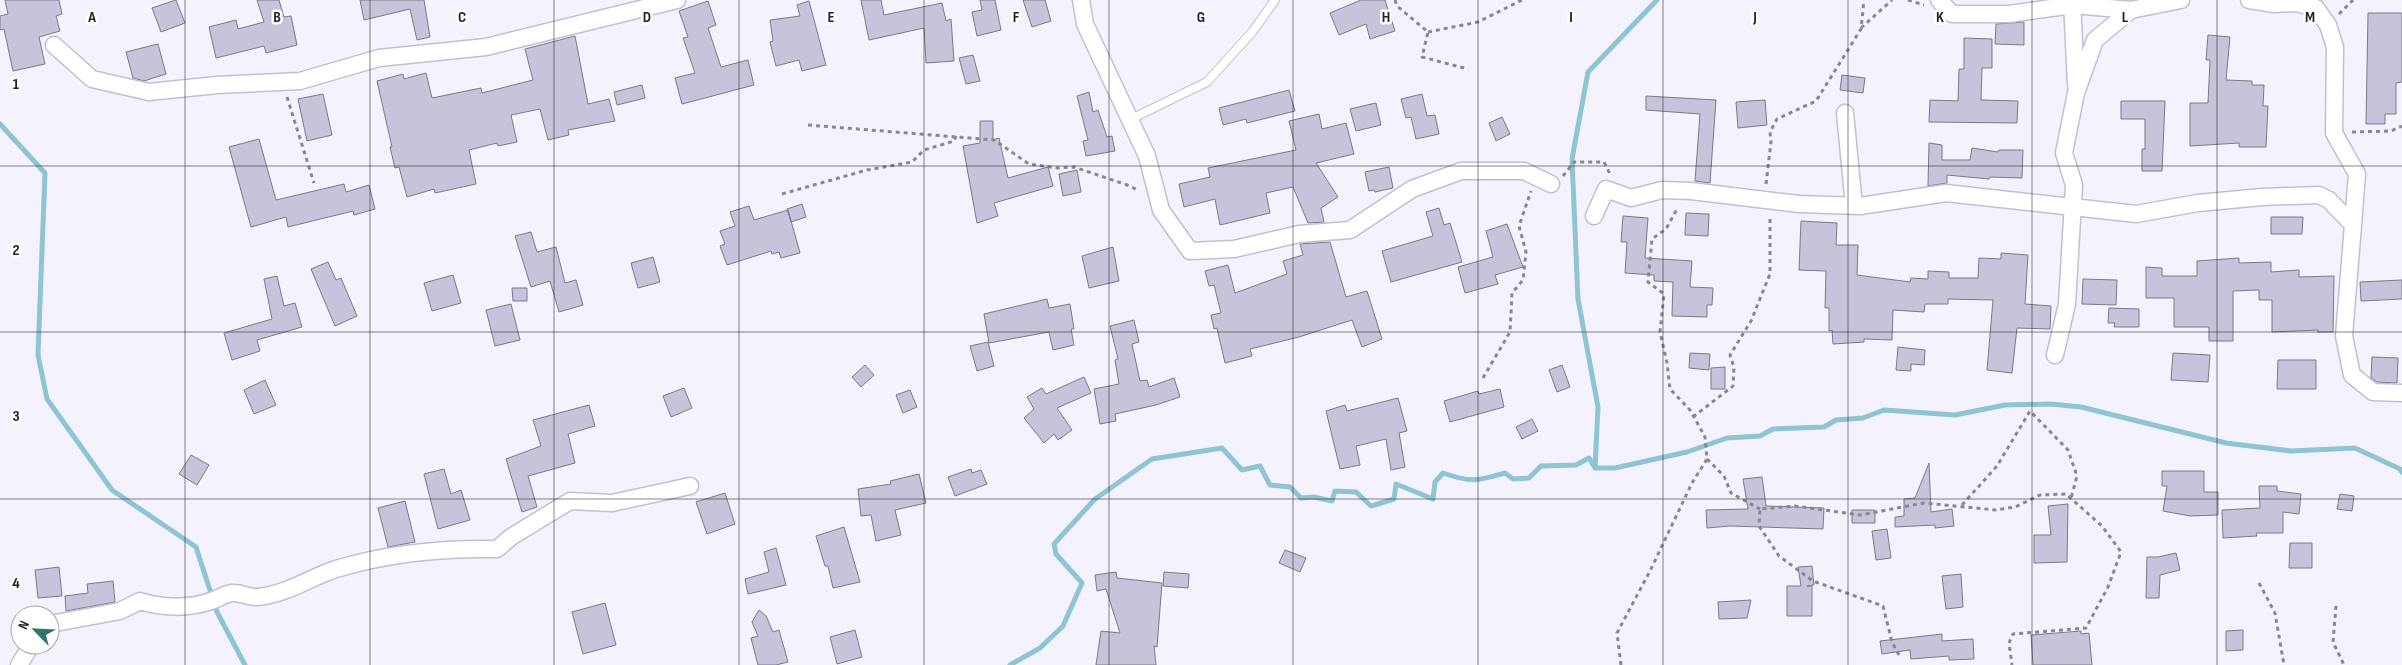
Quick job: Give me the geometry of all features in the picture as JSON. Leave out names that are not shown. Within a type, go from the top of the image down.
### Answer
[{"type":"street","points":[[54,45],[92,79],[149,92],[217,85],[300,81],[379,58],[486,47],[677,0]]},
{"type":"street","points":[[1081,0],[1085,24],[1147,156],[1161,210],[1190,251],[1234,249],[1299,234],[1350,230],[1412,189],[1460,171],[1524,171],[1551,184]]},
{"type":"street","points":[[1939,0],[1952,14],[2009,14],[2072,2],[2131,10],[2181,0]]},
{"type":"street","points":[[2248,0],[2274,4],[2296,3],[2316,8],[2328,25],[2335,47],[2334,133],[2357,174],[2344,336],[2352,375],[2373,392],[2402,393]]},
{"type":"street","points":[[2072,2],[2076,93]]},
{"type":"street","points":[[2055,356],[2067,304],[2074,185],[2064,153],[2076,93],[2095,40],[2131,10]]},
{"type":"street","points":[[1845,113],[1854,206]]},
{"type":"street","points":[[1594,216],[1606,189],[1631,198],[1662,190],[1854,206],[1946,193],[2136,214],[2198,204],[2262,197],[2319,195],[2329,200],[2353,225]]},
{"type":"street","points":[[60,622],[120,611],[140,602],[159,607],[182,606],[209,602],[232,593],[255,598],[279,594],[335,569],[405,554],[462,549],[497,549],[511,537],[570,501],[612,503],[690,486]]},
{"type":"lane","points":[[1130,119],[1207,82],[1254,31],[1275,0]]},
{"type":"path","points":[[1395,0],[1398,6],[1428,32]]},
{"type":"path","points":[[1428,32],[1478,22],[1522,0]]},
{"type":"path","points":[[1861,29],[1864,0]]},
{"type":"path","points":[[1693,417],[1733,386],[1734,367],[1730,355],[1752,321],[1770,274],[1767,200],[1770,132],[1777,119],[1816,101],[1861,29],[1892,0]]},
{"type":"path","points":[[1428,32],[1422,57],[1468,69]]},
{"type":"path","points":[[282,82],[314,183]]},
{"type":"path","points":[[808,125],[994,140],[1029,164],[1057,168],[1074,167],[1130,186],[1159,203]]},
{"type":"path","points":[[2334,133],[2391,131],[2402,126]]},
{"type":"path","points":[[782,194],[868,170],[912,162],[924,150],[954,140],[956,136]]},
{"type":"path","points":[[1483,378],[1510,332],[1512,293],[1523,280],[1526,252],[1519,226],[1530,191],[1558,182],[1574,162],[1604,162],[1611,172],[1606,189]]},
{"type":"path","points":[[1621,665],[1617,633],[1650,571],[1692,483],[1707,459],[1706,442],[1690,410],[1670,388],[1660,332],[1664,294],[1648,282],[1652,239],[1666,228],[1686,191]]},
{"type":"path","points":[[1962,506],[1997,466],[2030,411],[2068,450],[2077,476],[2071,499]]},
{"type":"path","points":[[1707,459],[1724,476],[1731,493],[1760,509],[1795,506],[1860,515],[1924,503],[1996,510],[2015,507],[2040,495],[2066,494],[2102,526],[2122,552],[2108,587],[2086,628],[2013,634],[2009,643],[2012,665]]},
{"type":"path","points":[[1760,509],[1759,526],[1780,556],[1814,581],[1883,606],[1892,642],[1899,655]]},
{"type":"path","points":[[2259,583],[2274,613],[2284,665]]},
{"type":"path","points":[[2336,606],[2333,642],[2344,665]]},
{"type":"building","points":[[5,0],[59,0],[62,14],[56,16],[60,31],[39,37],[45,64],[13,71],[4,29],[0,30],[0,16],[8,14]]},
{"type":"building","points":[[176,0],[185,23],[161,32],[152,8]]},
{"type":"building","points":[[257,0],[279,0],[284,17],[291,16],[297,45],[266,53],[264,46],[216,58],[209,27],[236,20],[238,29],[264,22]]},
{"type":"building","points":[[360,0],[424,0],[430,37],[417,40],[410,9],[364,20]]},
{"type":"building","points":[[861,0],[881,0],[884,15],[942,3],[946,21],[951,19],[954,61],[926,63],[924,28],[869,40]]},
{"type":"building","points":[[980,0],[995,0],[1001,30],[977,36],[972,12],[982,10]]},
{"type":"building","points":[[1023,0],[1045,0],[1051,21],[1032,27]]},
{"type":"building","points":[[1361,0],[1385,0],[1395,31],[1370,39],[1366,24],[1339,35],[1330,13]]},
{"type":"building","points":[[708,1],[716,25],[708,28],[721,67],[748,60],[754,85],[682,104],[675,78],[695,73],[683,38],[688,37],[679,11]]},
{"type":"building","points":[[809,1],[826,65],[802,71],[799,60],[776,66],[770,42],[773,41],[770,20],[800,16],[797,5]]},
{"type":"building","points":[[2368,13],[2402,13],[2402,82],[2396,83],[2396,114],[2385,114],[2385,124],[2366,124]]},
{"type":"building","points":[[2024,22],[2024,45],[1995,44],[1996,24]]},
{"type":"building","points":[[2208,35],[2230,37],[2226,80],[2252,81],[2252,85],[2264,85],[2263,106],[2268,106],[2266,147],[2239,147],[2239,143],[2190,146],[2190,103],[2208,103],[2210,60],[2206,60]]},
{"type":"building","points":[[575,36],[588,104],[609,99],[615,121],[568,130],[569,135],[548,140],[540,109],[511,115],[517,142],[498,146],[497,143],[469,150],[476,184],[435,193],[434,189],[407,197],[399,167],[395,168],[377,81],[403,74],[404,79],[426,73],[432,98],[481,88],[482,93],[533,80],[525,49]]},
{"type":"building","points":[[1964,38],[1992,39],[1992,68],[1982,68],[1981,100],[2018,101],[2017,123],[1929,122],[1930,100],[1958,101],[1959,69],[1964,69]]},
{"type":"building","points":[[158,44],[166,74],[144,81],[133,78],[126,52]]},
{"type":"building","points":[[973,55],[980,81],[966,84],[959,58]]},
{"type":"building","points":[[1842,75],[1865,78],[1863,93],[1840,90]]},
{"type":"building","points":[[642,85],[645,98],[617,105],[614,92]]},
{"type":"building","points":[[1289,90],[1295,111],[1247,123],[1246,119],[1223,125],[1219,108]]},
{"type":"building","points":[[1089,92],[1093,112],[1098,110],[1107,137],[1112,136],[1115,151],[1086,156],[1083,141],[1088,140],[1077,96]]},
{"type":"building","points":[[323,94],[332,135],[307,141],[298,99]]},
{"type":"building","points":[[1422,94],[1427,116],[1435,115],[1439,134],[1416,139],[1411,117],[1406,118],[1401,99]]},
{"type":"building","points":[[1646,96],[1716,100],[1710,183],[1695,181],[1700,114],[1646,110]]},
{"type":"building","points":[[1765,100],[1767,125],[1738,128],[1736,102]]},
{"type":"building","points":[[2121,101],[2165,101],[2162,171],[2142,171],[2142,149],[2145,149],[2145,119],[2121,119]]},
{"type":"building","points":[[1376,103],[1381,125],[1356,131],[1350,109]]},
{"type":"building","points":[[1319,114],[1322,129],[1346,123],[1354,154],[1316,163],[1338,197],[1321,208],[1324,222],[1308,223],[1293,187],[1266,193],[1270,213],[1220,225],[1215,199],[1184,207],[1179,184],[1210,177],[1208,168],[1296,150],[1289,121]]},
{"type":"building","points":[[1502,117],[1510,134],[1496,141],[1489,123]]},
{"type":"building","points":[[980,121],[993,121],[993,140],[999,138],[1008,178],[1048,167],[1053,186],[994,203],[998,216],[977,223],[963,146],[980,143]]},
{"type":"building","points":[[259,139],[276,200],[344,184],[346,192],[369,185],[375,209],[354,215],[353,211],[288,227],[286,217],[251,227],[229,147]]},
{"type":"building","points":[[1929,143],[1942,145],[1942,160],[1970,160],[1972,148],[1998,152],[1999,150],[2023,150],[2022,178],[1990,177],[1989,179],[1947,175],[1947,183],[1928,186]]},
{"type":"building","points":[[1389,167],[1393,188],[1375,192],[1374,190],[1369,191],[1365,172]]},
{"type":"building","points":[[1077,170],[1081,192],[1063,196],[1059,174]]},
{"type":"building","points":[[802,204],[806,217],[791,222],[787,209]]},
{"type":"building","points":[[749,206],[754,220],[788,210],[800,253],[781,258],[779,252],[772,254],[771,251],[727,265],[720,246],[725,244],[720,231],[735,226],[730,212]]},
{"type":"building","points":[[1439,208],[1444,225],[1450,223],[1462,262],[1391,282],[1382,251],[1433,236],[1426,212]]},
{"type":"building","points":[[1686,213],[1709,214],[1708,236],[1685,235]]},
{"type":"building","points":[[1623,216],[1648,218],[1645,258],[1692,261],[1690,287],[1713,288],[1712,305],[1707,305],[1707,317],[1672,316],[1673,282],[1654,281],[1654,275],[1625,273],[1627,242],[1621,242]]},
{"type":"building","points":[[2271,217],[2303,217],[2302,234],[2271,234]]},
{"type":"building","points":[[1801,221],[1837,223],[1836,245],[1858,245],[1857,275],[1910,282],[1911,278],[1928,279],[1928,271],[1949,272],[1949,278],[1978,278],[1979,258],[2001,259],[2001,253],[2028,255],[2025,304],[2051,306],[2050,329],[2017,328],[2012,373],[1987,370],[1993,300],[1948,299],[1948,304],[1925,304],[1924,312],[1893,310],[1892,340],[1864,339],[1864,342],[1833,344],[1832,330],[1829,331],[1829,308],[1825,308],[1826,271],[1799,270]]},
{"type":"building","points":[[1507,224],[1523,267],[1495,275],[1498,284],[1465,293],[1458,267],[1493,257],[1486,231]]},
{"type":"building","points":[[531,232],[537,252],[556,247],[565,283],[576,280],[583,305],[559,312],[550,281],[531,287],[515,236]]},
{"type":"building","points":[[1330,242],[1346,297],[1367,291],[1382,339],[1362,347],[1352,320],[1299,337],[1250,349],[1252,356],[1225,363],[1217,328],[1214,329],[1211,315],[1221,313],[1214,285],[1209,286],[1205,271],[1228,265],[1235,293],[1287,274],[1283,261],[1303,255],[1300,244]]},
{"type":"building","points":[[1113,247],[1119,281],[1089,288],[1082,256]]},
{"type":"building","points":[[653,257],[660,282],[638,288],[631,263]]},
{"type":"building","points":[[2239,258],[2239,263],[2271,262],[2271,272],[2299,270],[2299,277],[2334,276],[2333,332],[2318,332],[2318,330],[2272,332],[2272,300],[2259,300],[2259,290],[2233,291],[2233,341],[2209,341],[2209,327],[2174,327],[2174,298],[2146,298],[2146,267],[2162,268],[2162,276],[2197,276],[2197,261]]},
{"type":"building","points":[[328,262],[336,280],[341,278],[357,316],[335,326],[311,269]]},
{"type":"building","points":[[453,275],[461,303],[432,311],[424,283]]},
{"type":"building","points":[[277,276],[284,306],[295,303],[302,327],[257,340],[260,351],[232,360],[224,333],[272,319],[264,279]]},
{"type":"building","points":[[2083,279],[2117,280],[2116,305],[2082,304]]},
{"type":"building","points":[[2402,280],[2402,299],[2361,301],[2360,282]]},
{"type":"building","points":[[512,288],[527,288],[527,301],[513,301]]},
{"type":"building","points":[[1047,299],[1049,308],[1070,304],[1074,329],[1071,329],[1074,345],[1053,350],[1049,332],[989,343],[984,314]]},
{"type":"building","points":[[511,304],[520,340],[495,346],[486,310]]},
{"type":"building","points":[[2109,308],[2139,309],[2139,327],[2114,327],[2115,323],[2108,323]]},
{"type":"building","points":[[1134,320],[1139,342],[1132,344],[1140,381],[1147,380],[1149,387],[1174,378],[1180,397],[1156,405],[1115,414],[1116,421],[1100,424],[1094,389],[1119,384],[1115,360],[1118,359],[1110,326]]},
{"type":"building","points":[[988,342],[994,366],[977,371],[970,346]]},
{"type":"building","points":[[1898,347],[1925,350],[1924,365],[1911,364],[1911,371],[1896,370]]},
{"type":"building","points":[[1690,353],[1710,354],[1709,370],[1689,368]]},
{"type":"building","points":[[2173,353],[2210,355],[2208,382],[2171,380]]},
{"type":"building","points":[[2372,357],[2398,358],[2397,383],[2377,382],[2371,378]]},
{"type":"building","points":[[2278,360],[2316,360],[2316,389],[2277,389]]},
{"type":"building","points":[[865,365],[874,375],[861,387],[852,377]]},
{"type":"building","points":[[1562,365],[1570,387],[1557,392],[1549,370]]},
{"type":"building","points":[[1725,367],[1725,389],[1711,389],[1711,368]]},
{"type":"building","points":[[1084,377],[1091,393],[1057,408],[1072,430],[1058,440],[1054,434],[1044,443],[1024,418],[1034,409],[1027,397],[1042,388],[1046,394]]},
{"type":"building","points":[[265,380],[276,405],[254,414],[244,390]]},
{"type":"building","points":[[684,388],[692,408],[671,417],[663,396]]},
{"type":"building","points":[[1500,389],[1504,407],[1450,422],[1444,401],[1478,391],[1479,394]]},
{"type":"building","points":[[910,390],[917,407],[903,413],[896,395]]},
{"type":"building","points":[[1398,398],[1407,431],[1399,433],[1405,467],[1391,470],[1386,439],[1356,446],[1360,465],[1340,469],[1326,411],[1345,405],[1347,411]]},
{"type":"building","points":[[589,405],[595,426],[568,434],[575,463],[528,476],[537,507],[522,512],[506,459],[541,446],[533,420]]},
{"type":"building","points":[[1532,419],[1538,431],[1522,439],[1516,427]]},
{"type":"building","points":[[191,455],[209,465],[197,485],[179,474]]},
{"type":"building","points":[[1929,463],[1931,512],[1952,509],[1954,526],[1935,528],[1935,525],[1895,527],[1895,517],[1904,516],[1904,499],[1915,498]]},
{"type":"building","points":[[444,469],[451,494],[461,490],[470,520],[438,529],[424,474]]},
{"type":"building","points":[[971,469],[972,473],[981,470],[987,484],[955,496],[948,477]]},
{"type":"building","points":[[2162,471],[2204,471],[2204,492],[2218,492],[2218,515],[2190,516],[2163,511],[2167,486],[2162,486]]},
{"type":"building","points":[[919,474],[926,503],[895,510],[901,535],[876,541],[871,515],[861,516],[858,489],[891,484],[890,481]]},
{"type":"building","points":[[1762,477],[1766,506],[1824,508],[1823,529],[1730,526],[1707,528],[1706,510],[1748,509],[1743,479]]},
{"type":"building","points":[[2259,486],[2277,486],[2277,491],[2301,494],[2299,514],[2283,512],[2283,533],[2256,533],[2257,536],[2223,538],[2222,510],[2260,508]]},
{"type":"building","points":[[725,493],[735,524],[707,534],[696,502]]},
{"type":"building","points":[[2340,494],[2354,496],[2352,511],[2337,509]]},
{"type":"building","points":[[405,501],[415,542],[388,547],[378,508]]},
{"type":"building","points":[[2068,504],[2067,562],[2034,563],[2034,535],[2051,535],[2048,506]]},
{"type":"building","points":[[1852,510],[1875,510],[1875,523],[1852,523]]},
{"type":"building","points":[[844,527],[860,582],[833,588],[828,566],[825,566],[816,536]]},
{"type":"building","points":[[1887,529],[1891,558],[1876,560],[1872,531]]},
{"type":"building","points":[[2290,543],[2312,543],[2312,568],[2289,568]]},
{"type":"building","points":[[776,548],[786,585],[748,594],[745,579],[769,572],[764,552]]},
{"type":"building","points":[[1285,550],[1306,558],[1300,572],[1279,563]]},
{"type":"building","points":[[2176,553],[2180,570],[2160,575],[2159,598],[2146,598],[2147,557],[2158,557]]},
{"type":"building","points":[[1812,566],[1814,585],[1807,586],[1812,586],[1812,616],[1787,616],[1787,586],[1801,586],[1798,567]]},
{"type":"building","points":[[59,567],[62,596],[38,598],[35,570]]},
{"type":"building","points":[[1116,572],[1117,578],[1162,583],[1157,647],[1154,646],[1156,665],[1096,665],[1101,631],[1120,633],[1106,589],[1097,591],[1095,575]]},
{"type":"building","points":[[1164,572],[1189,574],[1188,588],[1163,586]]},
{"type":"building","points":[[1961,574],[1963,607],[1946,609],[1942,576]]},
{"type":"building","points":[[113,581],[115,602],[66,611],[65,596],[88,593],[87,584]]},
{"type":"building","points":[[1751,600],[1747,618],[1719,619],[1718,602]]},
{"type":"building","points":[[605,603],[616,645],[583,654],[572,612]]},
{"type":"building","points":[[759,610],[766,616],[773,632],[779,630],[788,662],[776,665],[758,665],[751,638],[758,636],[752,622]]},
{"type":"building","points":[[855,630],[862,657],[837,664],[830,637]]},
{"type":"building","points":[[2243,630],[2243,650],[2226,651],[2226,631]]},
{"type":"building","points":[[2081,631],[2081,634],[2089,633],[2092,665],[2033,665],[2031,635]]},
{"type":"building","points":[[1942,634],[1942,641],[1973,639],[1974,659],[1949,660],[1949,656],[1911,659],[1910,650],[1882,654],[1880,641]]},
{"type":"waterway","points":[[1595,468],[1598,407],[1578,299],[1572,159],[1588,72],[1657,0]]},
{"type":"waterway","points":[[0,124],[45,173],[38,355],[47,399],[112,490],[196,547],[217,612],[245,665]]},
{"type":"waterway","points":[[1010,665],[1040,648],[1063,626],[1082,583],[1056,554],[1054,544],[1095,499],[1152,459],[1222,448],[1242,470],[1260,466],[1270,485],[1290,487],[1301,498],[1314,497],[1332,501],[1335,491],[1356,492],[1371,506],[1394,499],[1396,484],[1433,499],[1435,482],[1443,473],[1468,480],[1505,473],[1513,479],[1529,478],[1541,466],[1576,465],[1589,458],[1595,468],[1615,468],[1687,452],[1727,438],[1760,436],[1773,429],[1824,427],[1836,420],[1863,418],[1884,410],[1955,415],[2005,405],[2051,404],[2081,407],[2226,443],[2291,451],[2355,448],[2400,469],[2402,472]]}]
